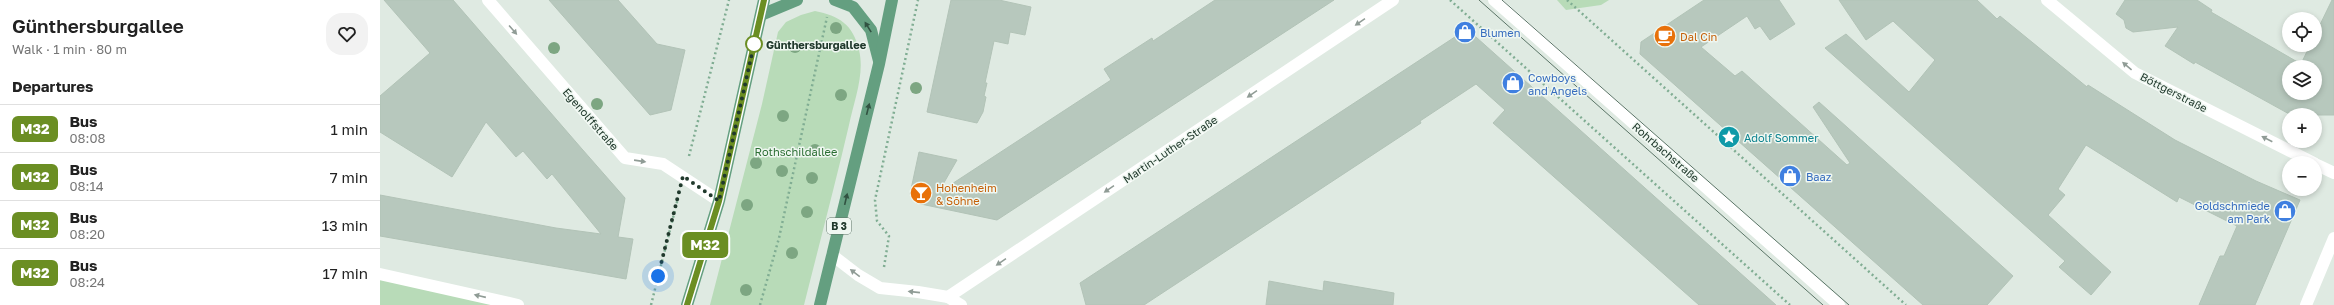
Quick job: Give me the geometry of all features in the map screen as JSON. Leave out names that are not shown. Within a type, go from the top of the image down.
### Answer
[{"type":"main road","points":[[687,305],[719,201],[764,0]]},
{"type":"main road","points":[[761,15],[797,0]]},
{"type":"main road","points":[[835,0],[853,7],[871,30],[880,64]]},
{"type":"main road","name":"B 3","points":[[820,305],[880,64],[892,0]]},
{"type":"street","name":"Egenolffstraße","points":[[488,0],[624,158],[662,164],[683,176],[719,201]]},
{"type":"street","name":"Martin-Luther-Straße","points":[[948,297],[1393,0]]},
{"type":"street","name":"Rohrbachstraße","points":[[1494,0],[1839,305]]},
{"type":"street","name":"Böttgerstraße","points":[[2047,0],[2135,73],[2300,156]]},
{"type":"street","name":"Böttgerstraße","points":[[2322,167],[2334,173]]},
{"type":"street","points":[[2306,305],[2334,238]]},
{"type":"street","points":[[832,255],[858,275],[880,288],[948,297],[961,305]]},
{"type":"street","points":[[380,274],[518,305]]},
{"type":"path","points":[[651,305],[729,0]]},
{"type":"path","points":[[880,288],[889,236],[877,221],[875,200],[918,0]]},
{"type":"path","points":[[1450,0],[1790,305]]},
{"type":"path","points":[[1567,0],[1906,305]]},
{"type":"path","points":[[760,305],[779,238],[827,17]]},
{"type":"green space","points":[[1557,0],[1609,0],[1601,5],[1566,10]]},
{"type":"green space","name":"Rothschildallee","points":[[815,11],[838,19],[849,28],[859,50],[861,68],[856,97],[804,305],[710,305],[762,104],[778,32],[786,22],[801,15]]},
{"type":"green space","points":[[380,274],[506,305],[380,305]]},
{"type":"building","points":[[384,0],[453,0],[625,198],[618,237],[633,239],[626,279],[380,236],[380,195],[556,228],[601,234],[552,174],[547,179],[523,151],[516,157],[486,122],[452,177],[380,132],[380,96],[430,53]]},
{"type":"building","points":[[549,0],[618,0],[657,44],[685,50],[671,110],[650,115]]},
{"type":"building","points":[[951,0],[999,0],[1031,7],[1025,35],[1010,32],[1008,44],[994,41],[985,83],[987,83],[983,112],[977,123],[927,112]]},
{"type":"building","points":[[1215,0],[1334,0],[997,220],[916,203],[910,194],[919,152],[957,160],[938,193],[1111,80],[1104,69],[1152,38],[1153,41]]},
{"type":"building","points":[[1704,0],[1779,0],[1795,24],[1770,40],[1760,26],[1755,29],[1747,16],[1701,47],[1735,76],[1742,71],[1847,165],[1850,163],[1813,107],[1819,102],[1992,257],[2013,276],[1987,305],[1923,305],[1640,54],[1641,42]]},
{"type":"building","points":[[1839,0],[1977,0],[1997,19],[2000,16],[2087,87],[2088,85],[2175,140],[2256,181],[2282,192],[2282,196],[2291,196],[2300,200],[2255,305],[2199,305],[2220,256],[2224,256],[2237,226],[2179,197],[2177,202],[2086,145],[2058,189],[2065,195],[2048,215],[2111,272],[2091,295],[2059,267],[2065,261],[1825,48],[1846,34],[1909,92],[1935,60],[1893,21],[1866,40]]},
{"type":"building","points":[[2125,0],[2197,0],[2212,10],[2211,12],[2294,60],[2282,60],[2282,100],[2322,100],[2322,60],[2303,60],[2307,52],[2322,52],[2322,21],[2332,0],[2334,0],[2334,115],[2322,115],[2322,108],[2282,108],[2282,110],[2195,62],[2194,64],[2165,46],[2178,27],[2133,32],[2126,28],[2124,20],[2116,14]]},
{"type":"building","points":[[1467,29],[1776,305],[1699,305],[1493,123],[1505,110],[1476,84],[1420,121],[1421,123],[1144,305],[1086,305],[1080,283]]},
{"type":"building","points":[[1269,281],[1323,291],[1324,281],[1394,293],[1393,305],[1266,305]]},
{"type":"tram line","points":[[1479,0],[1823,305]]},
{"type":"tram line","points":[[1502,0],[1849,305]]},
{"type":"bus line","name":"M32","points":[[687,305],[719,201],[764,0]]},
{"type":"place","name":"Blumen","points":[[1465,32]]},
{"type":"place","name":"Dal Cin","points":[[1665,36]]},
{"type":"place","name":"Günthersburgallee","points":[[754,44]]},
{"type":"place","name":"Cowboys and Angels","points":[[1513,83]]},
{"type":"place","name":"Adolf Sommer","points":[[1729,137]]},
{"type":"place","name":"Baaz","points":[[1790,176]]},
{"type":"place","name":"Hohenheim & Sõhne","points":[[921,193]]},
{"type":"place","name":"Goldschmiede am Park","points":[[2285,211]]},
{"type":"route","points":[[658,276],[683,176],[719,201],[755,40],[754,44]]}]
